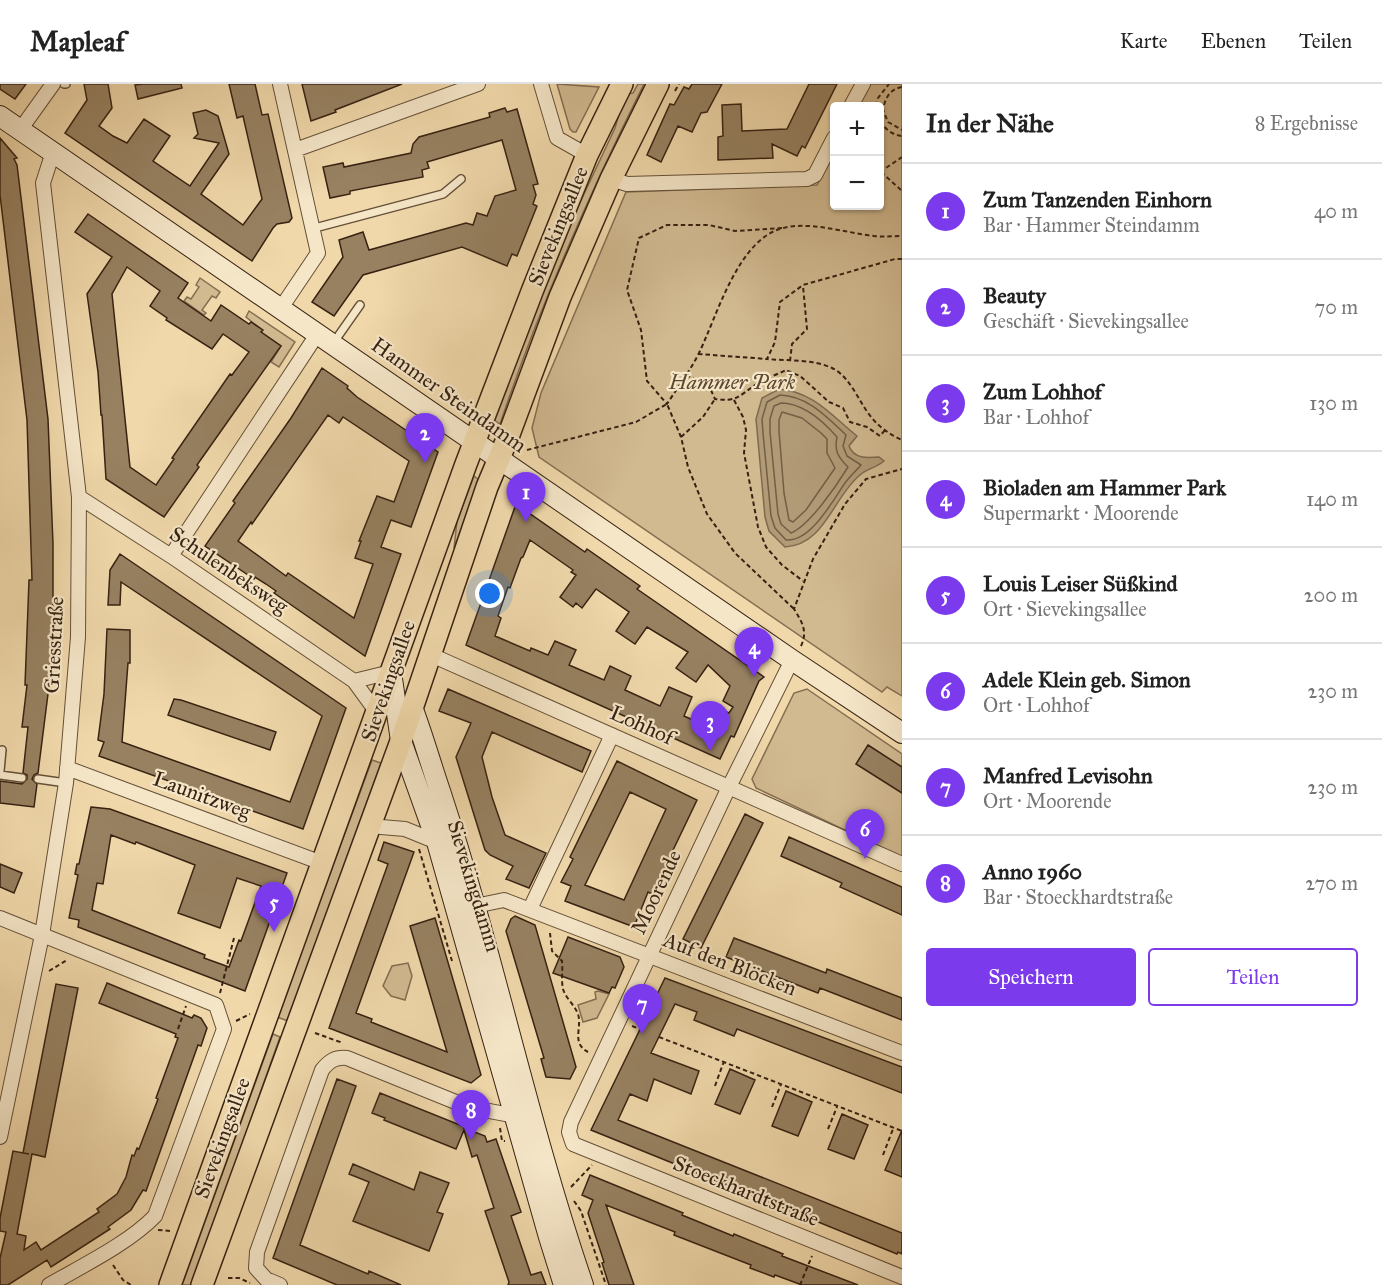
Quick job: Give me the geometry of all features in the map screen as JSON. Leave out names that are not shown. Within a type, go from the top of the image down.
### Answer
[{"type":"main road","name":"Sievekingsallee","points":[[202,1285],[401,741],[487,488],[560,297],[611,179],[658,84]]},
{"type":"main road","name":"Sievekingsallee","points":[[170,1285],[378,714],[474,442],[587,155],[619,86]]},
{"type":"street","points":[[20,130],[53,84]]},
{"type":"street","points":[[280,84],[318,253],[281,308]]},
{"type":"street","points":[[295,150],[478,84]]},
{"type":"street","points":[[541,84],[557,138],[587,155]]},
{"type":"street","points":[[853,102],[863,84]]},
{"type":"street","name":"Hammer Steindamm","points":[[0,116],[499,459],[797,653],[902,733]]},
{"type":"street","points":[[611,179],[627,184],[807,179],[815,175],[830,146]]},
{"type":"street","name":"Griesstraße","points":[[0,1137],[42,935],[67,776],[78,637],[79,497],[43,183],[53,152]]},
{"type":"street","points":[[171,556],[326,338]]},
{"type":"street","name":"Schulenbeksweg","points":[[79,497],[171,556],[354,681],[378,714]]},
{"type":"street","name":"Moorende","points":[[573,1144],[569,1132],[571,1122],[600,1058],[729,787],[797,653]]},
{"type":"street","name":"Lohhof","points":[[429,654],[902,864]]},
{"type":"street","points":[[354,681],[392,672]]},
{"type":"street","name":"Sievekingdamm","points":[[392,672],[401,741],[437,842],[564,1285]]},
{"type":"street","name":"Sievekingdamm","points":[[412,707],[423,734],[475,906],[555,1200],[583,1285]]},
{"type":"street","points":[[530,909],[612,735]]},
{"type":"street","name":"Launitzweg","points":[[67,776],[322,863]]},
{"type":"street","points":[[369,826],[405,829],[437,842]]},
{"type":"street","name":"Auf den Blöcken","points":[[475,906],[504,900],[902,1053]]},
{"type":"street","points":[[0,918],[216,1005]]},
{"type":"street","name":"Sievekingsallee","points":[[142,1228],[155,1216],[224,1029],[216,1005]]},
{"type":"street","points":[[280,1285],[266,1279],[256,1268],[257,1252],[322,1070],[328,1063],[338,1057],[347,1059],[468,1107],[515,1114],[535,1124]]},
{"type":"street","name":"Stoeckhardtstraße","points":[[573,1144],[902,1277]]},
{"type":"street","points":[[49,1285],[142,1228]]},
{"type":"lane","points":[[312,229],[443,194],[461,179]]},
{"type":"lane","points":[[326,338],[360,304]]},
{"type":"lane","points":[[2,750],[0,773],[22,778]]},
{"type":"lane","points":[[38,779],[67,776]]},
{"type":"path","points":[[877,102],[889,84]]},
{"type":"path","points":[[902,87],[893,90],[888,95],[883,110],[888,122],[902,130]]},
{"type":"path","points":[[884,128],[902,136]]},
{"type":"path","points":[[884,169],[902,157]]},
{"type":"path","points":[[884,175],[902,191]]},
{"type":"path","points":[[797,653],[805,637],[804,624],[794,609],[735,553],[707,514],[688,467],[681,437],[667,404],[647,381],[641,330],[627,291],[639,238],[667,225],[709,225],[735,231],[804,226],[877,236],[902,236]]},
{"type":"path","points":[[527,450],[636,422],[667,404],[698,354],[732,278],[760,241],[782,228]]},
{"type":"path","points":[[767,359],[774,342],[780,302],[803,285],[902,259]]},
{"type":"path","points":[[790,361],[792,344],[807,329],[803,285]]},
{"type":"path","points":[[698,354],[814,363],[833,368],[848,382],[873,419],[885,430],[902,440]]},
{"type":"path","points":[[715,399],[734,400],[756,385],[786,370],[800,376],[829,402],[843,408],[850,422],[867,427],[880,436],[885,430]]},
{"type":"path","points":[[686,375],[709,386],[715,399]]},
{"type":"path","points":[[681,437],[703,417],[715,399]]},
{"type":"path","points":[[734,400],[743,417],[746,430],[744,453],[759,528],[766,547],[782,565],[803,581]]},
{"type":"path","points":[[794,609],[803,581],[832,524],[845,504],[866,479],[902,469]]},
{"type":"path","points":[[554,919],[550,932],[551,945],[555,954],[562,961],[563,989],[578,1016],[579,1042],[582,1049],[600,1058]]},
{"type":"path","points":[[216,1005],[234,938]]},
{"type":"path","points":[[31,982],[81,951]]},
{"type":"path","points":[[178,1029],[190,995]]},
{"type":"path","points":[[315,1033],[340,1042],[347,1059]]},
{"type":"path","points":[[659,1037],[902,1131]]},
{"type":"path","points":[[715,1086],[724,1061]]},
{"type":"path","points":[[772,1107],[781,1084]]},
{"type":"path","points":[[828,1129],[837,1106]]},
{"type":"path","points":[[884,1155],[893,1128]]},
{"type":"path","points":[[566,1191],[602,1156]]},
{"type":"path","points":[[571,1198],[581,1211],[606,1285]]},
{"type":"path","points":[[142,1228],[189,1231]]},
{"type":"path","points":[[800,1285],[820,1243]]},
{"type":"path","points":[[106,1252],[123,1280],[131,1285]]},
{"type":"green space","points":[[557,84],[599,87],[576,132],[570,129]]},
{"type":"green space","points":[[638,84],[644,84],[566,251],[500,424],[494,420],[534,311],[569,226],[615,128],[625,94],[633,93]]},
{"type":"green space","name":"Hammer Park","points":[[870,84],[902,84],[902,696],[887,687],[882,692],[539,457],[532,428],[541,393],[626,192],[817,185],[830,160],[830,210],[884,210],[884,102],[861,102]]},
{"type":"green space","points":[[200,278],[220,292],[216,298],[212,296],[202,310],[206,313],[204,315],[184,301],[187,297],[191,299],[199,287],[196,285]]},
{"type":"green space","points":[[249,311],[295,342],[279,367],[271,362],[281,346],[261,332],[262,330],[246,317]]},
{"type":"green space","points":[[474,476],[479,480],[454,548],[457,521]]},
{"type":"green space","points":[[807,689],[902,754],[902,857],[756,788],[752,779],[794,693]]},
{"type":"green space","points":[[372,760],[381,763],[288,1021],[277,1017]]},
{"type":"green space","points":[[408,963],[412,976],[405,1000],[391,996],[383,986],[392,966]]},
{"type":"green space","points":[[595,992],[609,994],[597,1018],[583,1022],[578,1005],[596,999]]},
{"type":"green space","points":[[273,1034],[280,1037],[192,1285],[182,1285]]},
{"type":"water","points":[[779,389],[802,395],[831,413],[857,436],[849,446],[854,453],[866,457],[879,457],[884,461],[862,473],[851,484],[810,538],[799,544],[785,547],[769,531],[765,517],[756,419],[762,398]]},
{"type":"building","points":[[0,84],[26,84],[15,99],[0,89]]},
{"type":"building","points":[[84,84],[108,84],[112,108],[99,126],[113,136],[127,143],[144,119],[170,136],[153,161],[190,186],[219,143],[194,138],[198,134],[193,113],[206,110],[218,116],[229,154],[201,194],[243,225],[262,199],[243,116],[237,118],[229,84],[255,84],[262,115],[268,114],[292,218],[289,222],[277,224],[273,228],[252,261],[65,133],[87,100]]},
{"type":"building","points":[[181,84],[182,88],[138,99],[135,85]]},
{"type":"building","points":[[302,84],[402,84],[311,121]]},
{"type":"building","points":[[692,84],[722,84],[707,112],[701,113],[692,132],[678,126],[661,162],[647,155],[670,104],[674,105],[684,87],[689,89]]},
{"type":"building","points":[[809,84],[837,84],[805,148],[802,146],[797,156],[772,144],[773,158],[718,160],[718,137],[723,136],[722,105],[741,104],[742,131],[787,129]]},
{"type":"building","points":[[505,108],[507,112],[517,109],[538,184],[533,185],[536,195],[533,204],[537,206],[517,256],[512,254],[507,266],[462,247],[363,275],[334,316],[312,302],[343,257],[339,240],[363,232],[369,250],[466,223],[473,225],[477,213],[487,216],[495,196],[516,190],[502,140],[427,162],[429,168],[422,170],[423,177],[350,191],[350,194],[330,198],[323,167],[343,163],[344,167],[411,153],[413,144],[419,137],[490,117],[489,113]]},
{"type":"building","points":[[0,138],[17,158],[14,159],[17,165],[48,419],[53,544],[53,619],[49,686],[38,773],[32,779],[37,784],[34,807],[0,803],[0,781],[22,784],[27,779],[27,775],[23,773],[28,727],[22,727],[27,685],[25,685],[29,580],[32,580],[27,420],[0,195]]},
{"type":"building","points":[[88,214],[188,283],[178,298],[211,321],[221,305],[249,324],[251,322],[263,330],[261,332],[281,346],[197,465],[199,467],[164,517],[106,479],[98,372],[87,294],[112,257],[75,232]],"holes":[[[127,267],[160,291],[150,306],[167,318],[166,320],[212,349],[223,334],[249,352],[232,375],[230,374],[156,485],[130,467],[112,294]]]},
{"type":"building","points":[[322,368],[348,386],[347,388],[357,397],[438,452],[411,527],[391,520],[386,533],[381,547],[401,554],[365,656],[274,593],[276,591],[266,584],[255,577],[254,579],[205,546],[235,503],[233,501],[291,418]],"holes":[[[328,415],[339,423],[343,417],[409,461],[394,502],[377,496],[359,541],[361,541],[355,558],[373,564],[354,618],[288,573],[286,576],[238,541]]]},
{"type":"building","points":[[516,504],[585,552],[587,549],[640,586],[637,589],[764,677],[759,681],[734,737],[731,736],[720,759],[466,645]],"holes":[[[530,540],[573,570],[571,572],[576,575],[560,597],[573,607],[576,603],[582,608],[596,589],[629,612],[616,631],[635,644],[647,627],[688,652],[676,668],[696,682],[708,665],[730,686],[723,701],[733,707],[729,713],[720,709],[711,728],[684,716],[692,697],[669,687],[660,706],[625,690],[631,676],[610,666],[604,680],[569,665],[576,650],[555,641],[548,655],[531,648],[530,651],[495,636],[501,618],[498,616],[508,587],[510,588]]]},
{"type":"building","points":[[120,554],[346,708],[303,829],[99,756],[104,742],[98,740],[104,694],[107,629],[130,630],[130,663],[128,663],[122,742],[290,802],[322,716],[121,582],[120,605],[108,605],[110,570]]},
{"type":"building","points":[[448,689],[591,751],[582,772],[492,732],[482,757],[505,835],[546,853],[529,888],[506,879],[513,866],[490,855],[485,850],[456,757],[471,723],[439,711]]},
{"type":"building","points":[[174,699],[276,732],[270,750],[168,715]]},
{"type":"building","points":[[868,745],[902,767],[902,793],[856,764]]},
{"type":"building","points":[[617,761],[697,800],[652,894],[648,892],[634,927],[565,901],[571,886],[561,882],[573,859],[570,857]],"holes":[[[630,792],[666,809],[624,900],[585,885]]]},
{"type":"building","points":[[91,807],[110,809],[287,873],[245,991],[78,927],[79,920],[69,918],[78,875],[75,874],[77,864],[79,864]],"holes":[[[111,835],[135,844],[136,842],[195,865],[178,913],[220,928],[237,878],[261,886],[229,967],[204,958],[205,955],[92,910],[97,883],[103,884]]]},
{"type":"building","points":[[745,814],[763,823],[701,948],[683,939]]},
{"type":"building","points":[[789,837],[902,887],[902,915],[840,887],[842,883],[781,856]]},
{"type":"building","points":[[384,842],[414,852],[356,1013],[372,1019],[371,1022],[447,1052],[410,926],[435,918],[481,1075],[471,1083],[329,1028],[388,864],[378,860]]},
{"type":"building","points":[[0,864],[22,873],[14,893],[0,887]]},
{"type":"building","points":[[515,916],[535,925],[576,1067],[570,1079],[546,1077],[541,1059],[544,1058],[506,931],[511,919]]},
{"type":"building","points":[[568,937],[620,957],[624,967],[615,988],[612,987],[609,993],[553,973]]},
{"type":"building","points":[[734,938],[826,973],[827,969],[902,998],[902,1020],[820,988],[818,993],[726,957]]},
{"type":"building","points":[[665,978],[902,1067],[902,1093],[737,1029],[734,1036],[694,1020],[697,1012],[675,1004],[651,1053],[699,1071],[691,1094],[654,1079],[647,1101],[630,1094],[618,1120],[902,1233],[902,1254],[898,1252],[897,1254],[591,1130]]},
{"type":"building","points":[[107,983],[192,1018],[194,1015],[201,1018],[207,1028],[201,1046],[198,1045],[146,1191],[143,1190],[131,1210],[108,1227],[110,1229],[51,1267],[47,1260],[8,1285],[0,1285],[0,1258],[6,1232],[0,1231],[0,1218],[13,1151],[23,1153],[56,984],[78,988],[45,1157],[32,1154],[17,1234],[26,1236],[24,1250],[36,1242],[41,1250],[99,1212],[97,1209],[117,1194],[126,1177],[132,1155],[134,1156],[137,1148],[139,1149],[178,1038],[175,1037],[176,1034],[99,1003]]},
{"type":"building","points":[[730,1069],[755,1080],[740,1114],[715,1104]]},
{"type":"building","points":[[337,1079],[356,1086],[300,1245],[368,1274],[369,1271],[401,1285],[337,1285],[273,1258]]},
{"type":"building","points":[[786,1091],[812,1102],[798,1136],[772,1126]]},
{"type":"building","points":[[380,1093],[485,1136],[487,1142],[496,1139],[521,1212],[511,1216],[531,1275],[541,1272],[546,1285],[508,1285],[509,1282],[485,1211],[494,1208],[477,1155],[472,1157],[464,1130],[456,1149],[384,1120],[385,1118],[372,1113]]},
{"type":"building","points":[[842,1114],[868,1125],[854,1159],[828,1149]]},
{"type":"building","points":[[902,1130],[902,1177],[885,1170]]},
{"type":"building","points":[[353,1164],[414,1190],[420,1172],[449,1183],[437,1212],[443,1214],[429,1251],[353,1221],[369,1182],[349,1174]]},
{"type":"building","points":[[590,1175],[733,1236],[734,1234],[783,1254],[782,1256],[858,1285],[802,1285],[775,1275],[774,1277],[750,1268],[751,1265],[674,1235],[675,1232],[606,1205],[634,1285],[609,1285],[588,1213],[593,1200],[582,1195]]},
{"type":"place","name":"Beauty","points":[[425,463]]},
{"type":"place","name":"Zum Tanzenden Einhorn","points":[[526,522]]},
{"type":"place","name":"Bioladen am Hammer Park","points":[[754,677]]},
{"type":"place","name":"Zum Lohhof","points":[[710,751]]},
{"type":"place","name":"Adele Klein geb. Simon","points":[[865,859]]},
{"type":"place","name":"Louis Leiser Süßkind","points":[[274,932]]},
{"type":"place","name":"Manfred Levisohn","points":[[642,1034]]},
{"type":"place","name":"Anno 1960","points":[[471,1140]]}]
